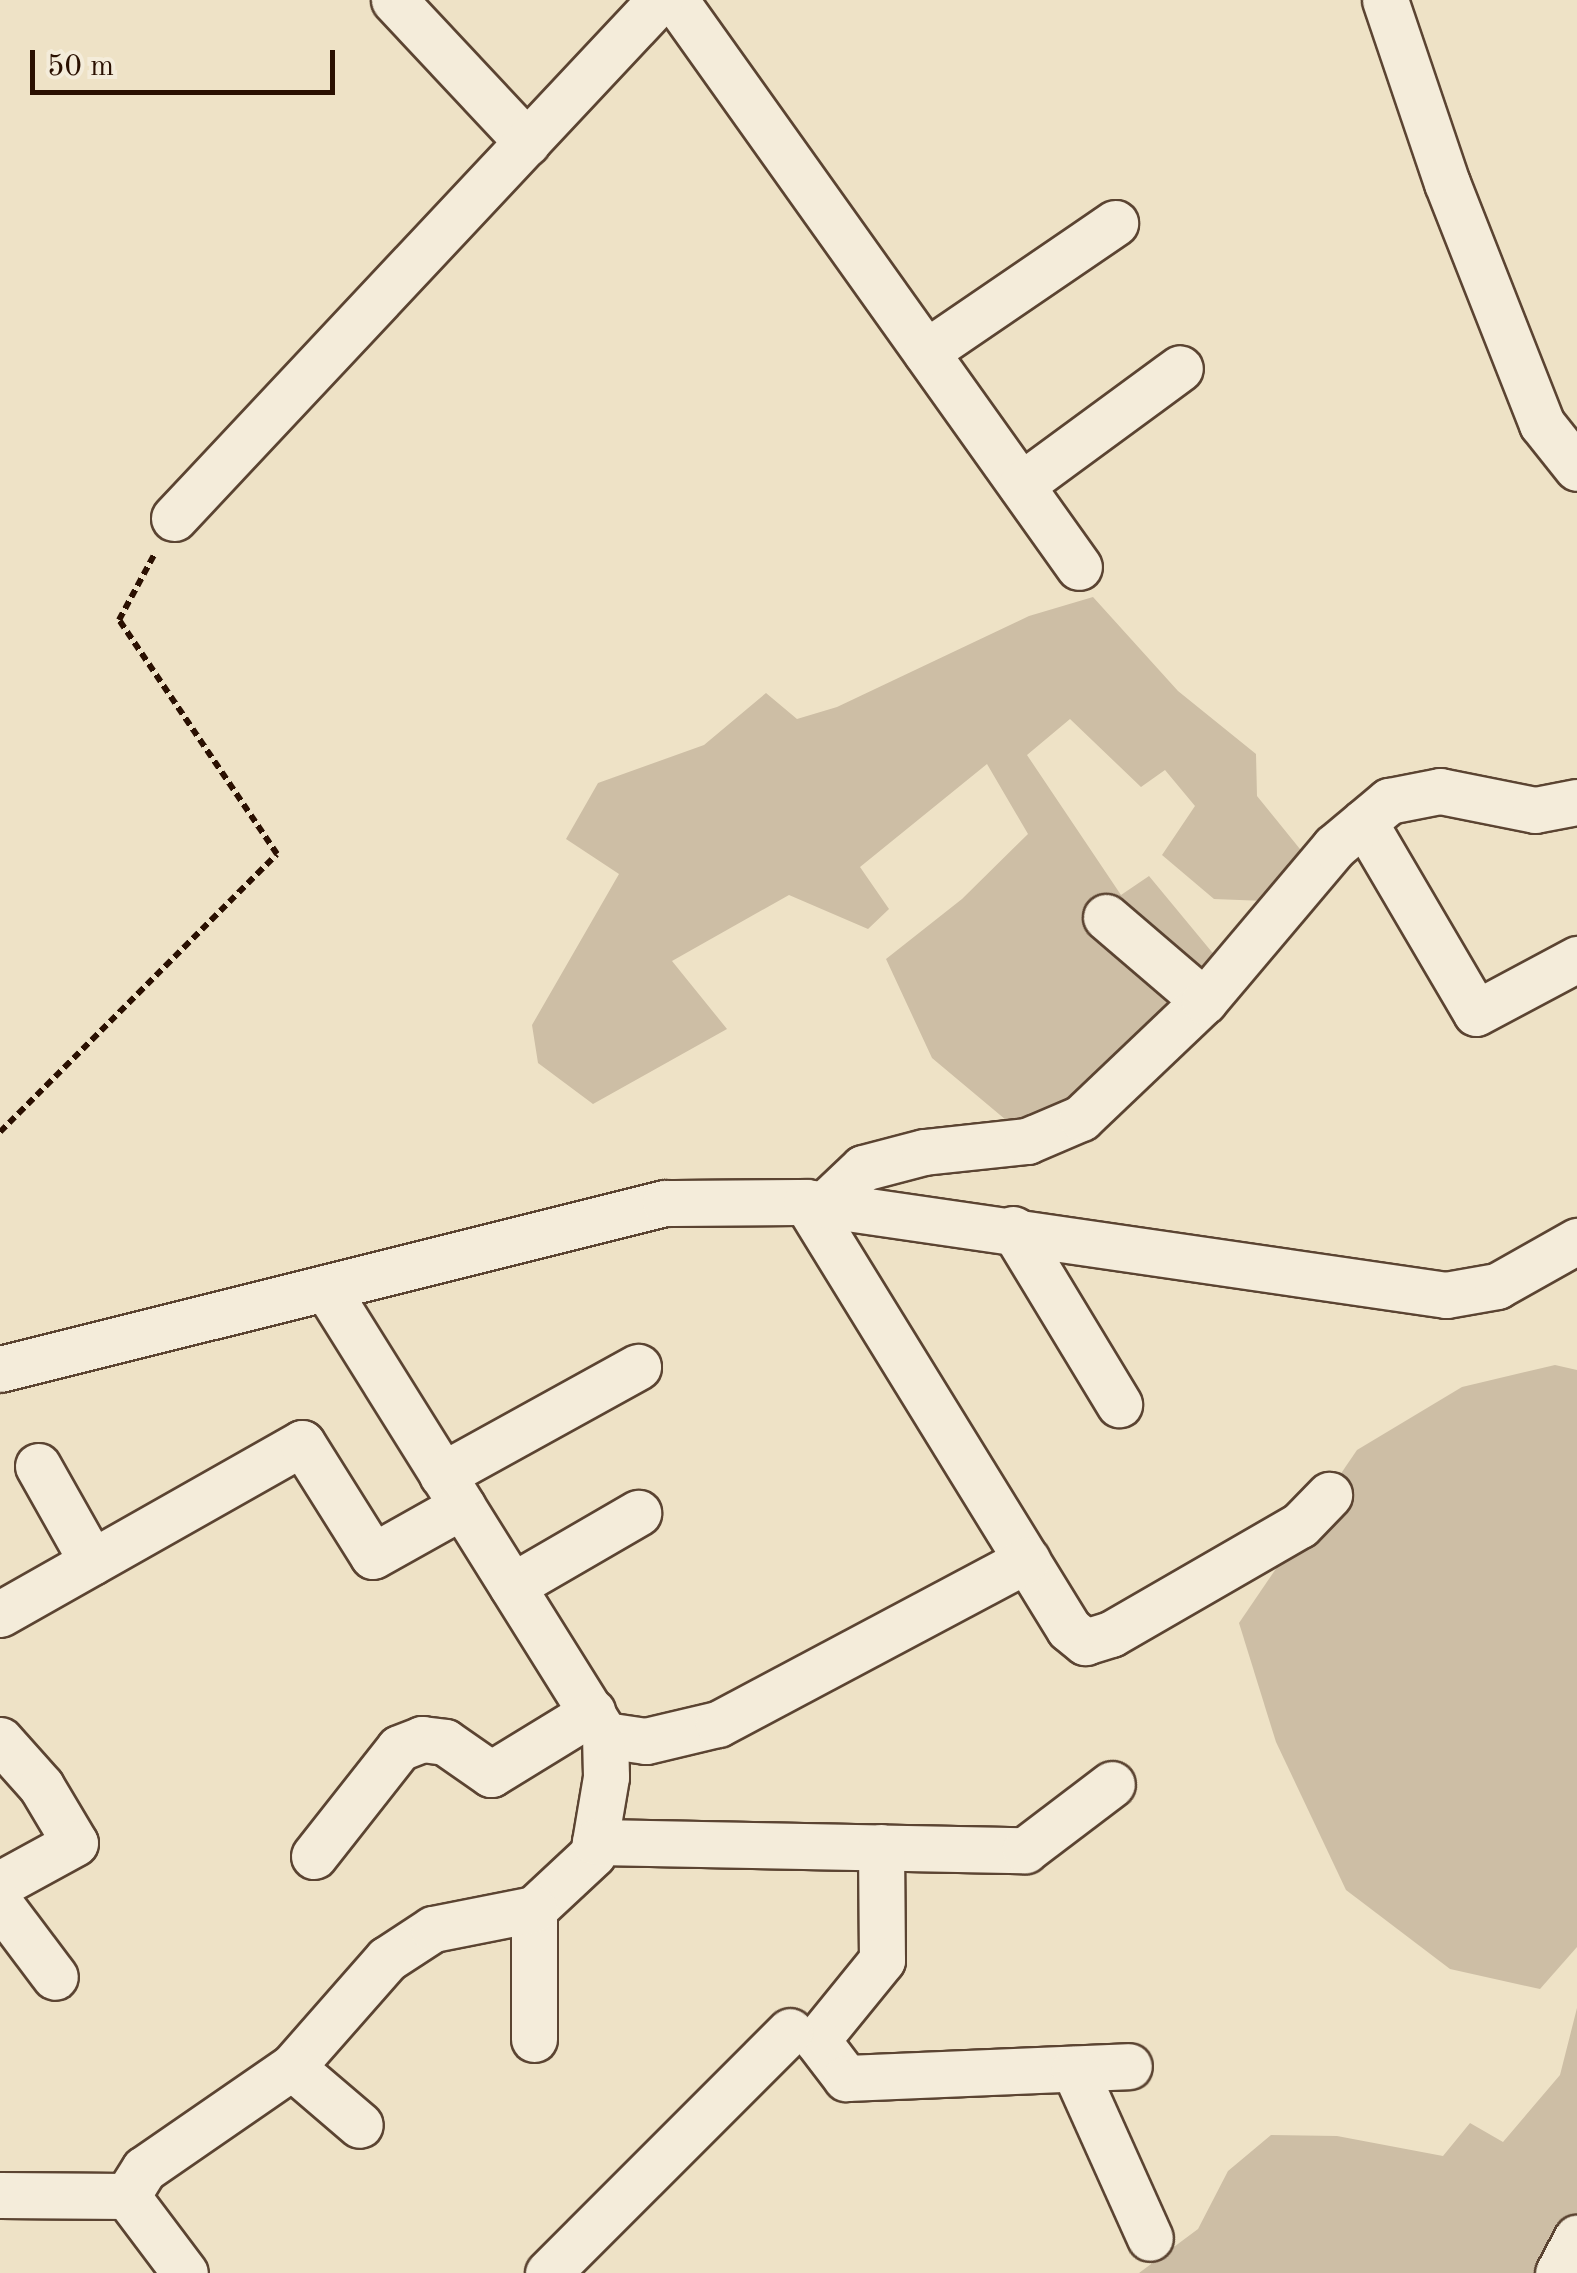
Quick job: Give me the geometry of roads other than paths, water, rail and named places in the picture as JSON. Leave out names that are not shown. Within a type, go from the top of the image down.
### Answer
[{"type":"street","points":[[394,0],[527,142]]},
{"type":"street","points":[[174,518],[660,0]]},
{"type":"street","points":[[675,0],[1080,568]]},
{"type":"street","points":[[1385,0],[1447,183],[1542,424],[1577,468]]},
{"type":"street","points":[[926,352],[1115,223]]},
{"type":"street","points":[[1020,486],[1180,368]]},
{"type":"street","points":[[815,1203],[862,1168],[924,1152],[1026,1142],[1081,1118],[1204,1001],[1334,846],[1389,801],[1440,791],[1535,810],[1577,802]]},
{"type":"street","points":[[1364,822],[1476,1013],[1577,960]]},
{"type":"street","points":[[1106,917],[1204,1001]]},
{"type":"street","points":[[0,1369],[665,1202],[815,1203],[1446,1295],[1498,1286],[1577,1241]]},
{"type":"street","points":[[815,1203],[1069,1629],[1085,1642],[1112,1634],[1300,1525],[1329,1495]]},
{"type":"street","points":[[1013,1229],[1119,1404]]},
{"type":"street","points":[[127,2196],[144,2169],[292,2067],[386,1960],[433,1929],[534,1910],[593,1854],[606,1777],[598,1723],[326,1288]]},
{"type":"street","points":[[0,1614],[302,1444],[373,1556],[452,1491],[638,1367]]},
{"type":"street","points":[[38,1466],[92,1562]]},
{"type":"street","points":[[512,1586],[638,1513]]},
{"type":"street","points":[[314,1856],[399,1748],[422,1740],[445,1742],[491,1774],[598,1723],[646,1741],[718,1724],[1027,1560]]},
{"type":"street","points":[[0,1740],[41,1786],[75,1843],[0,1884]]},
{"type":"street","points":[[595,1842],[1025,1850],[1112,1784]]},
{"type":"street","points":[[881,1847],[882,1960],[817,2040],[846,2078],[1128,2066]]},
{"type":"street","points":[[0,1904],[55,1978]]},
{"type":"street","points":[[534,1910],[534,2038]]},
{"type":"street","points":[[548,2273],[790,2031]]},
{"type":"street","points":[[292,2067],[360,2125]]},
{"type":"street","points":[[1074,2069],[1150,2238]]},
{"type":"street","points":[[2,2197],[127,2196]]},
{"type":"street","points":[[127,2196],[185,2273]]},
{"type":"street","points":[[1558,2273],[1577,2238]]}]
